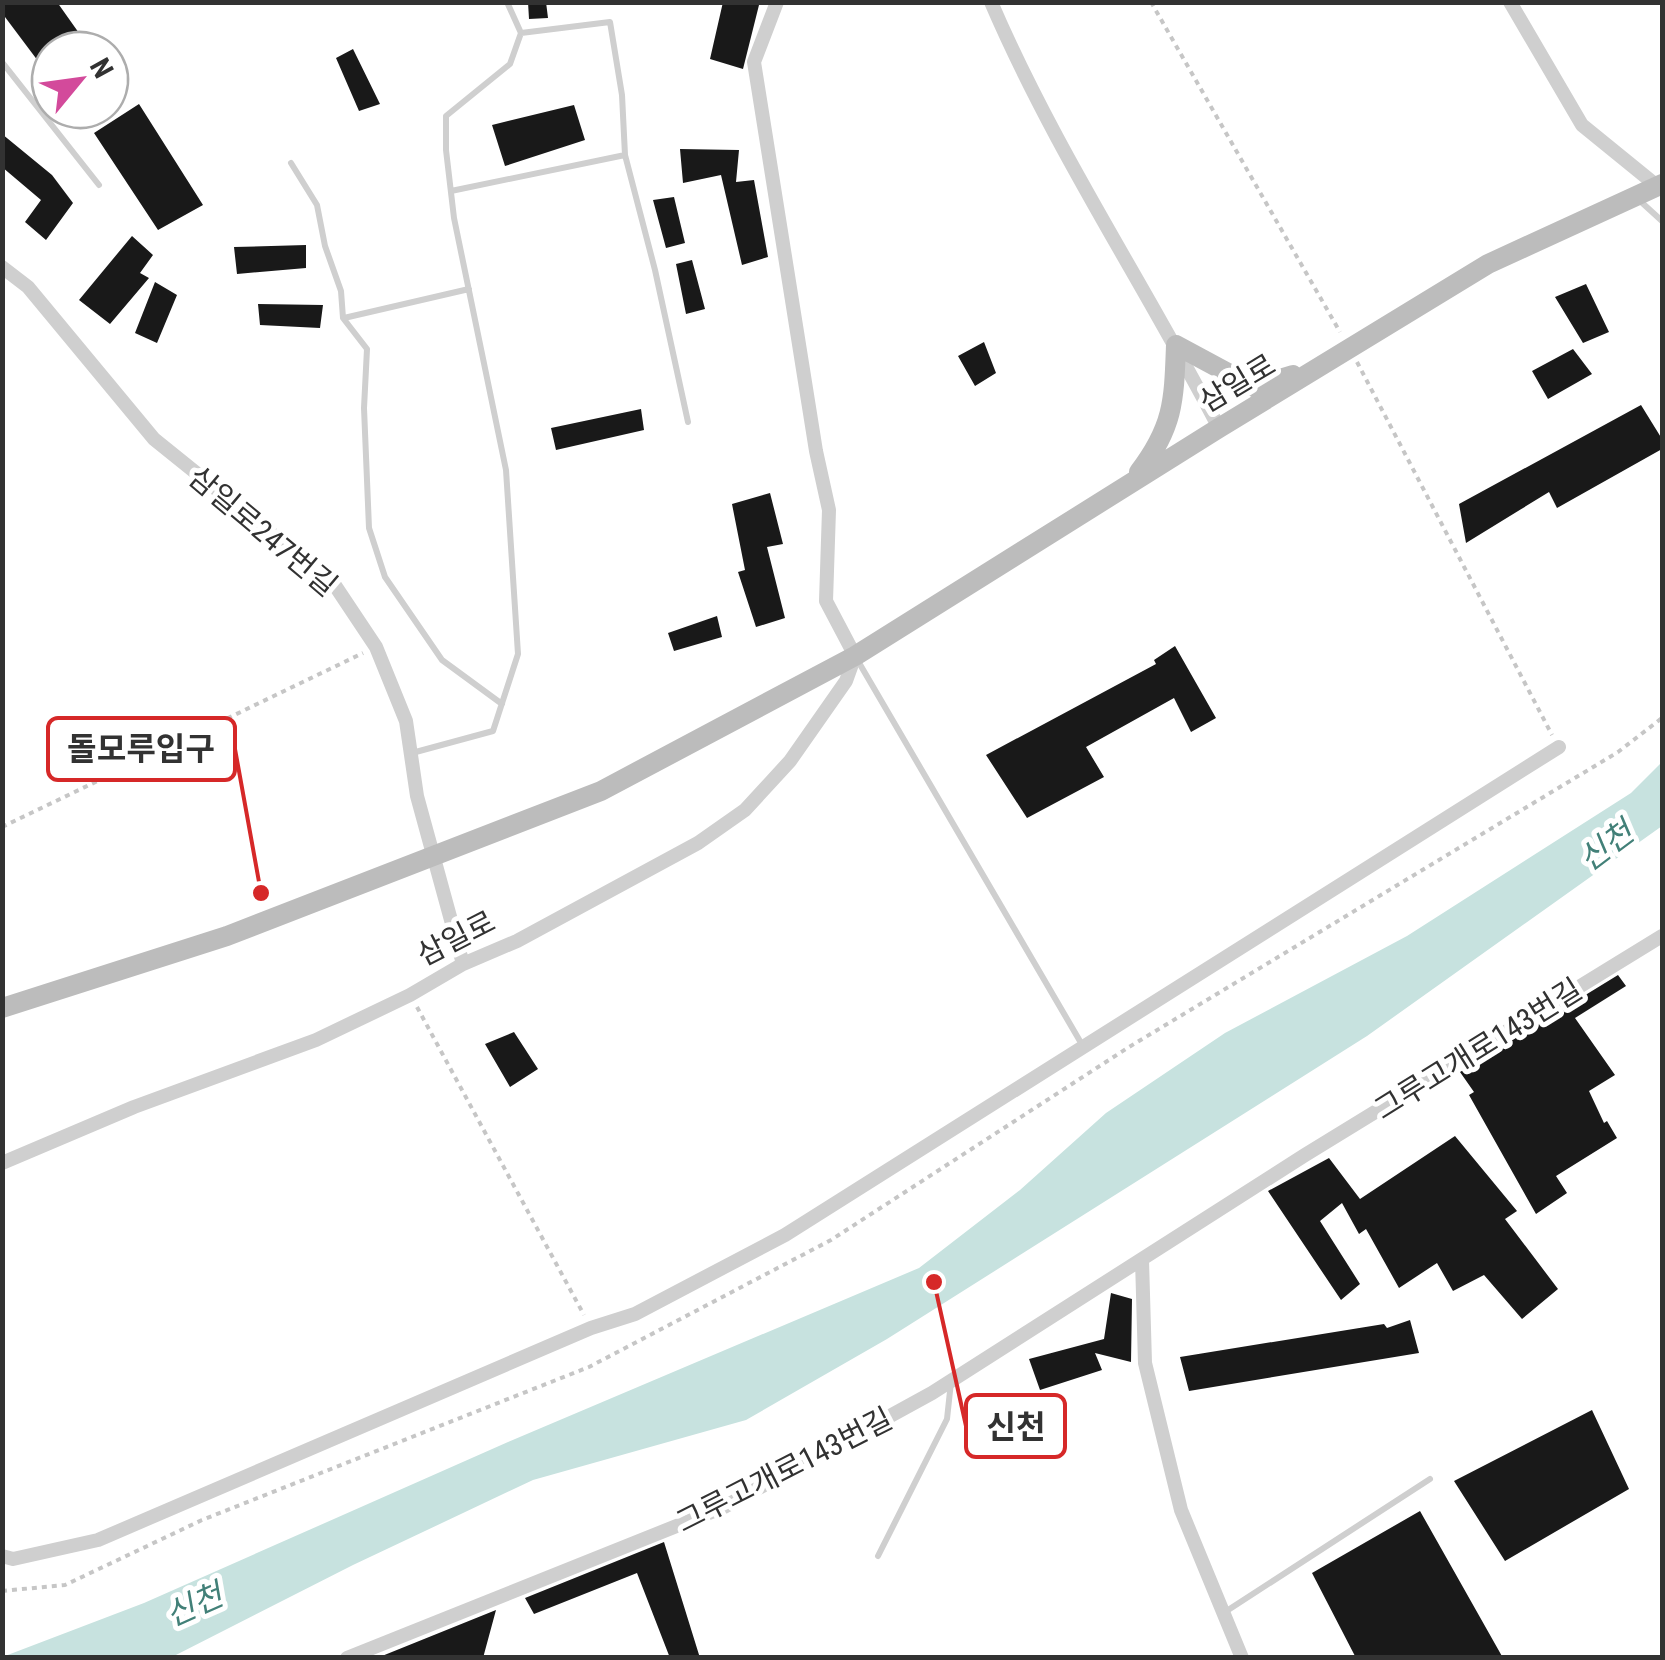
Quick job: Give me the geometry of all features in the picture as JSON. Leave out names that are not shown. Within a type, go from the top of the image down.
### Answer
[{"type":"main road","name":"삼일로","points":[[2,1008],[227,936],[600,791],[856,656],[1488,264],[1660,185]]},
{"type":"main road","points":[[1130,484],[1161,442],[1172,409],[1176,345],[1254,387],[1324,365]]},
{"type":"street","points":[[777,2],[754,62],[816,451],[829,510],[826,601],[856,656]]},
{"type":"street","points":[[991,2],[1024,80],[1176,345],[1218,428]]},
{"type":"street","points":[[1510,2],[1582,126],[1660,185]]},
{"type":"street","name":"삼일로247번길","points":[[2,267],[28,288],[154,439],[334,584],[376,647],[406,721],[417,796],[463,964]]},
{"type":"street","name":"삼일로","points":[[2,1162],[134,1107],[316,1040],[676,856],[745,810],[762,793],[809,736],[846,681],[856,656]]},
{"type":"street","points":[[2,1556],[13,1559],[98,1540],[591,1328],[635,1314],[786,1235],[1559,747]]},
{"type":"street","name":"그루고개로143번길","points":[[347,1658],[724,1507],[951,1381],[1662,936]]},
{"type":"street","points":[[1142,1260],[1145,1362],[1181,1510],[1242,1658]]},
{"type":"lane","points":[[410,753],[494,731],[518,654],[506,470],[469,289],[446,150],[446,116],[510,64],[520,33],[507,2]]},
{"type":"lane","points":[[520,33],[610,22],[622,94],[625,155],[688,422]]},
{"type":"lane","points":[[2,62],[98,184]]},
{"type":"lane","points":[[451,191],[625,155]]},
{"type":"lane","points":[[290,163],[317,205],[325,246],[341,291],[343,318],[367,348],[364,408],[369,528],[385,578],[442,660],[502,704]]},
{"type":"lane","points":[[1629,199],[1662,221]]},
{"type":"lane","points":[[343,318],[469,289]]},
{"type":"lane","points":[[856,656],[1084,1049]]},
{"type":"lane","points":[[878,1556],[947,1419],[951,1381]]},
{"type":"lane","points":[[1224,1613],[1430,1479]]},
{"type":"path","points":[[1150,2],[1350,350],[1559,747]]},
{"type":"path","points":[[2,827],[376,647]]},
{"type":"path","points":[[410,995],[591,1328]]},
{"type":"water","points":[[1662,762],[1662,826],[1367,1036],[887,1339],[746,1420],[533,1480],[172,1657],[3,1657],[144,1603],[508,1442],[919,1268],[1020,1190],[1106,1113],[1225,1033],[1407,936],[1631,793]]},
{"type":"building","points":[[2,2],[57,2],[77,30],[30,30],[30,50],[2,13]]},
{"type":"building","points":[[528,2],[546,2],[548,18],[529,19]]},
{"type":"building","points":[[723,2],[759,5],[743,69],[710,59]]},
{"type":"building","points":[[353,49],[380,104],[359,111],[336,58]]},
{"type":"building","points":[[139,104],[203,205],[158,230],[94,133],[130,130],[130,110]]},
{"type":"building","points":[[574,105],[585,140],[505,166],[492,125]]},
{"type":"building","points":[[2,134],[52,175],[73,203],[46,240],[25,222],[41,200],[2,167]]},
{"type":"building","points":[[680,149],[739,150],[736,182],[754,180],[768,257],[742,265],[721,175],[683,183]]},
{"type":"building","points":[[674,197],[685,243],[666,248],[653,200]]},
{"type":"building","points":[[132,236],[153,255],[140,273],[149,278],[110,324],[79,300]]},
{"type":"building","points":[[306,245],[306,268],[237,274],[234,247]]},
{"type":"building","points":[[692,260],[705,309],[686,314],[676,264]]},
{"type":"building","points":[[155,282],[177,295],[157,343],[135,333]]},
{"type":"building","points":[[1586,284],[1609,332],[1583,343],[1555,297]]},
{"type":"building","points":[[258,304],[323,305],[320,328],[260,325]]},
{"type":"building","points":[[984,342],[996,373],[975,386],[958,356]]},
{"type":"building","points":[[1573,349],[1592,374],[1548,399],[1532,371]]},
{"type":"building","points":[[1641,405],[1662,439],[1662,449],[1557,508],[1549,492],[1466,543],[1459,504]]},
{"type":"building","points":[[641,409],[644,430],[556,450],[551,428]]},
{"type":"building","points":[[770,493],[783,544],[767,547],[785,618],[756,627],[738,572],[745,570],[732,504]]},
{"type":"building","points":[[717,616],[722,637],[674,651],[668,633]]},
{"type":"building","points":[[1175,646],[1216,718],[1191,732],[1174,698],[1086,747],[1104,777],[1027,818],[986,755],[1156,664],[1154,660]]},
{"type":"building","points":[[1618,975],[1626,986],[1575,1018],[1615,1075],[1589,1091],[1604,1123],[1607,1121],[1617,1138],[1556,1176],[1567,1193],[1536,1214],[1460,1072]]},
{"type":"building","points":[[514,1032],[538,1069],[510,1087],[485,1044]]},
{"type":"building","points":[[1455,1136],[1517,1211],[1505,1219],[1558,1289],[1522,1319],[1484,1275],[1453,1291],[1437,1263],[1399,1288],[1366,1229],[1359,1234],[1342,1203],[1320,1221],[1360,1284],[1341,1300],[1268,1191],[1329,1158],[1360,1199]]},
{"type":"building","points":[[1111,1293],[1132,1299],[1131,1362],[1095,1353],[1102,1370],[1040,1390],[1029,1359],[1104,1339]]},
{"type":"building","points":[[1410,1320],[1419,1353],[1189,1391],[1180,1357],[1384,1324],[1387,1328]]},
{"type":"building","points":[[1592,1410],[1629,1489],[1505,1561],[1454,1481]]},
{"type":"building","points":[[1420,1511],[1503,1658],[1356,1658],[1312,1573]]},
{"type":"building","points":[[664,1542],[700,1658],[670,1658],[637,1573],[534,1614],[525,1598]]},
{"type":"building","points":[[496,1610],[483,1658],[377,1658]]},
{"type":"place","name":"돌모루입구","points":[[261,893]]},
{"type":"place","name":"신천","points":[[934,1282]]}]
